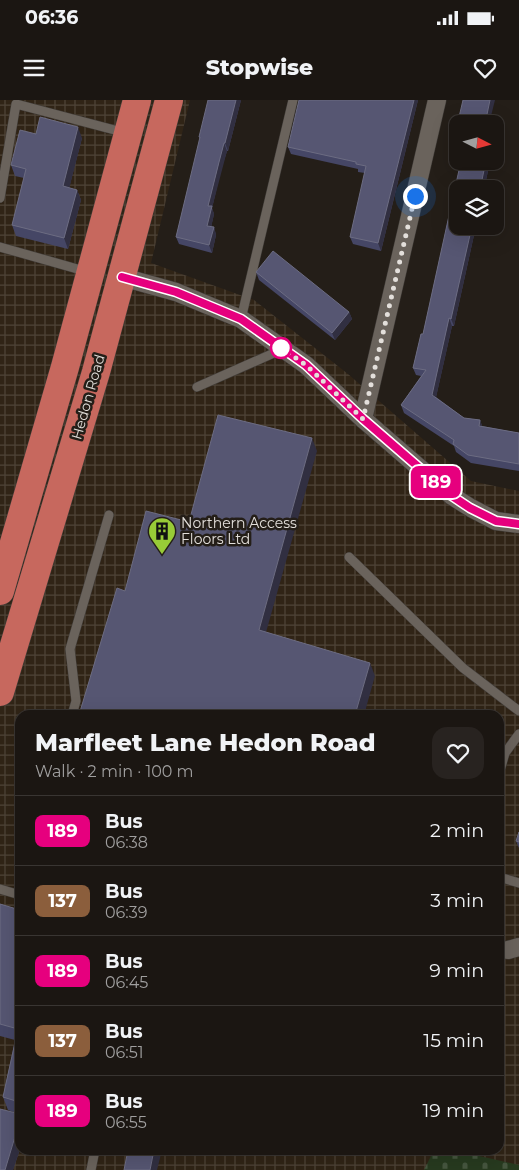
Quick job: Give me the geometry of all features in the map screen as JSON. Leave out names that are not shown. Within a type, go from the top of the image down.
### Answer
[{"type":"highway","points":[[0,591],[91,273],[137,100]]},
{"type":"highway","name":"Hedon Road","points":[[0,692],[96,372],[170,100]]},
{"type":"street","points":[[363,419],[437,100]]},
{"type":"street","points":[[122,277],[176,292],[241,319],[306,365],[363,419],[452,496],[470,508],[496,521],[519,524]]},
{"type":"lane","points":[[241,319],[293,100]]},
{"type":"lane","points":[[0,198],[16,104],[128,133]]},
{"type":"lane","points":[[0,247],[91,273]]},
{"type":"lane","points":[[197,387],[283,349]]},
{"type":"lane","points":[[73,710],[76,700],[70,649],[109,515]]},
{"type":"lane","points":[[349,557],[463,668],[519,710]]},
{"type":"lane","points":[[504,756],[519,734]]},
{"type":"lane","points":[[504,878],[519,883]]},
{"type":"lane","points":[[0,889],[15,894]]},
{"type":"lane","points":[[92,1170],[94,1155]]},
{"type":"shaded area","points":[[0,100],[190,100],[151,263],[254,300],[348,374],[471,481],[519,491],[519,1170],[0,1170]]},
{"type":"green space","points":[[432,1155],[475,1155],[519,1165],[519,1170],[424,1170]]},
{"type":"building","points":[[208,100],[236,100],[208,206],[212,206],[207,226],[214,227],[209,245],[176,237]]},
{"type":"building","points":[[299,100],[414,100],[378,243],[350,237],[366,166],[356,164],[356,162],[288,147]]},
{"type":"building","points":[[463,100],[490,100],[487,115],[460,115]]},
{"type":"building","points":[[40,117],[78,127],[63,186],[77,190],[64,238],[12,225],[26,169],[11,165],[20,130],[36,134]]},
{"type":"building","points":[[459,170],[484,170],[482,180],[457,180]]},
{"type":"building","points":[[449,216],[449,235],[470,235],[432,395],[464,418],[480,420],[479,426],[519,433],[519,464],[468,455],[453,444],[454,440],[401,405],[426,370],[413,368],[421,334],[423,334]]},
{"type":"building","points":[[273,251],[349,312],[332,333],[256,272]]},
{"type":"building","points":[[218,415],[312,438],[259,630],[370,663],[356,710],[80,710],[117,588],[125,591],[146,511],[189,522]]},
{"type":"building","points":[[0,904],[15,908],[15,1028],[0,1024]]},
{"type":"building","points":[[15,1043],[15,1101],[3,1097]]},
{"type":"building","points":[[0,1109],[15,1113],[15,1137],[5,1170],[0,1170]]},
{"type":"building","points":[[127,1155],[153,1155],[150,1170],[124,1170]]},
{"type":"bus line","name":"189","points":[[122,277],[176,292],[241,319],[306,365],[363,419],[452,496],[470,508],[496,521],[519,524]]},
{"type":"place","name":"Northern Access Floors Ltd","points":[[162,555]]},
{"type":"route","points":[[281,348],[306,365],[363,419],[415,196]]}]
